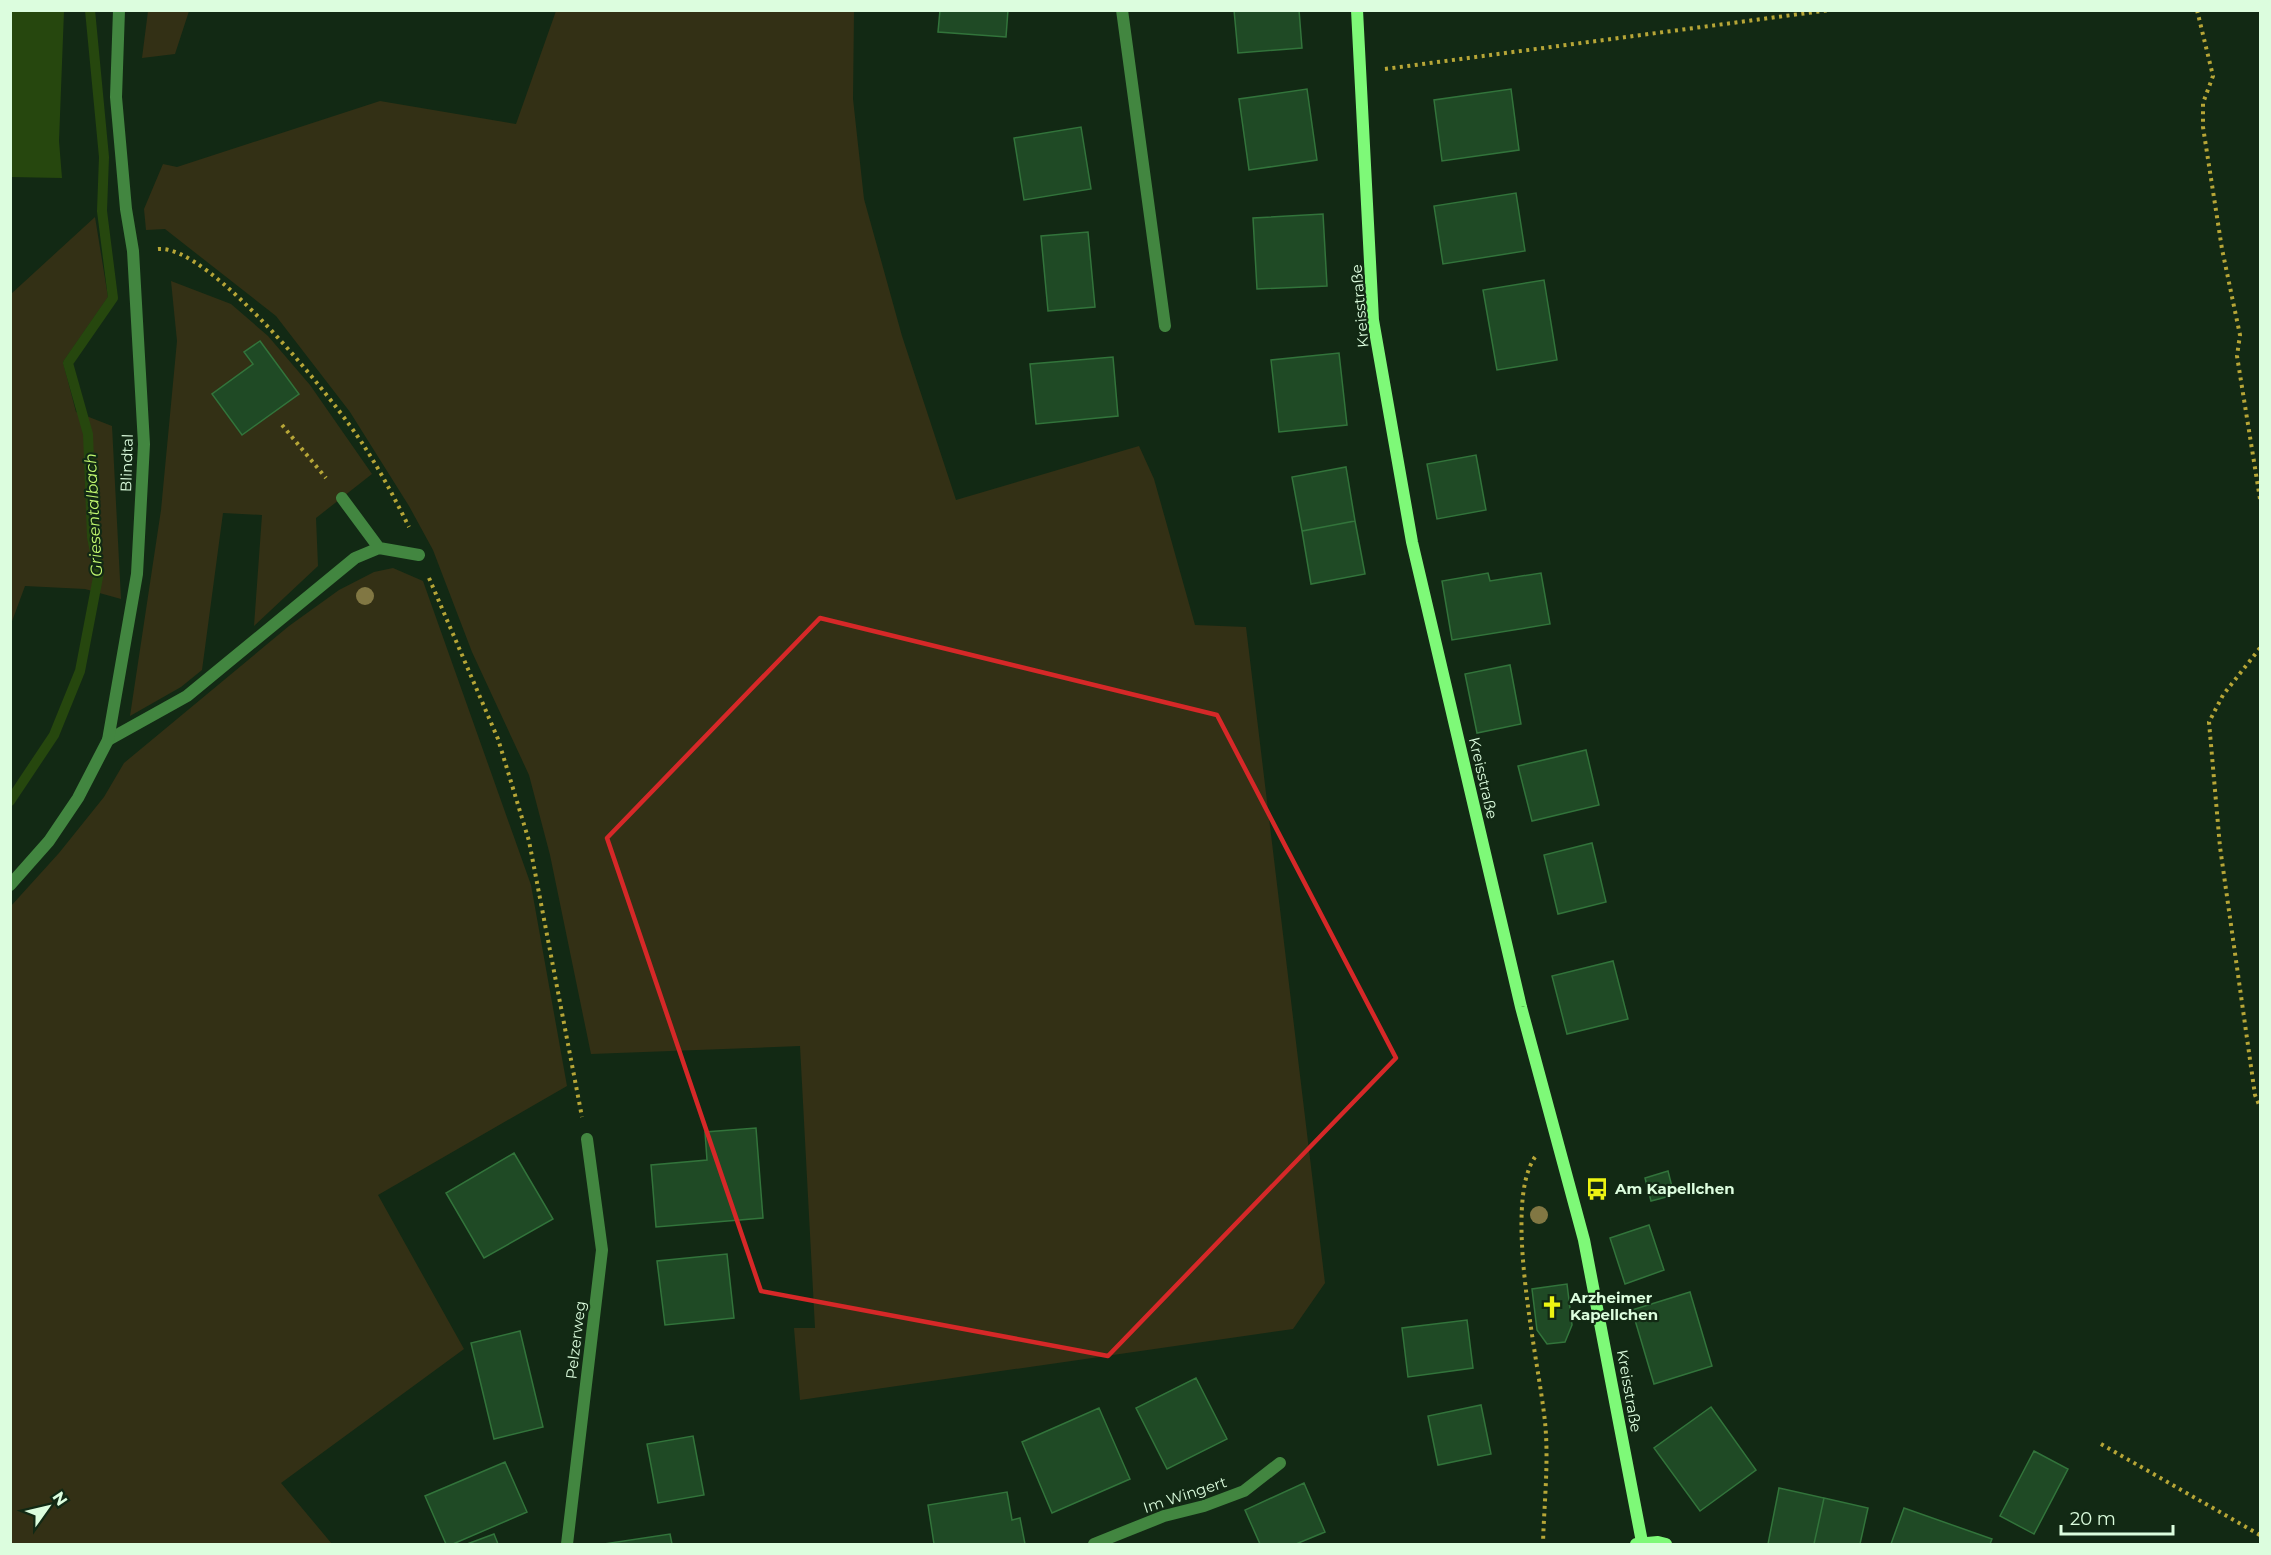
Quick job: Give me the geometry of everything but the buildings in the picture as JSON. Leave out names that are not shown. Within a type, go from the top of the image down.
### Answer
[{"type":"street","name":"Blindtal","points":[[10,885],[49,841],[78,798],[108,740],[137,574],[144,444],[134,251],[126,210],[116,97],[119,10]]},
{"type":"street","points":[[1122,10],[1165,326]]},
{"type":"street","name":"Kreisstraße","points":[[1357,10],[1373,320],[1412,542],[1521,1007],[1584,1240],[1639,1543],[1666,1545]]},
{"type":"street","points":[[342,498],[379,548]]},
{"type":"street","points":[[108,740],[187,696],[355,558],[379,548],[419,555]]},
{"type":"street","name":"Pelzerweg","points":[[567,1545],[602,1251],[586,1139]]},
{"type":"street","name":"Im Wingert","points":[[1094,1545],[1164,1516],[1204,1506],[1244,1491],[1280,1463]]},
{"type":"path","points":[[1361,72],[1830,10]]},
{"type":"path","points":[[2197,10],[2213,76],[2204,104],[2203,127],[2222,249],[2240,335],[2237,356],[2260,499]]},
{"type":"path","points":[[164,249],[184,258],[216,279],[259,318],[316,379],[363,445],[391,491],[498,739],[529,841],[586,1139]]},
{"type":"path","points":[[282,425],[342,498]]},
{"type":"path","points":[[2260,648],[2223,695],[2209,722],[2220,847],[2255,1095],[2260,1107]]},
{"type":"path","points":[[1543,1545],[1545,1423],[1524,1279],[1523,1191],[1531,1164],[1554,1129]]},
{"type":"path","points":[[2101,1444],[2260,1535]]},
{"type":"highlighted area","points":[[820,618],[1217,715],[1396,1058],[1108,1356],[761,1291],[607,838]]},
{"type":"shaded area","points":[[11,10],[64,11],[59,141],[62,178],[11,177]]},
{"type":"shaded area","points":[[148,11],[189,11],[175,54],[142,58]]},
{"type":"shaded area","points":[[556,11],[854,11],[853,99],[864,199],[902,336],[956,500],[1139,446],[1154,479],[1195,625],[1246,627],[1325,1283],[1293,1329],[800,1400],[794,1328],[815,1328],[800,1046],[591,1054],[550,855],[529,775],[472,652],[433,550],[409,506],[350,412],[276,316],[165,229],[146,230],[144,209],[163,164],[177,167],[380,101],[516,124]]},
{"type":"shaded area","points":[[95,217],[108,297],[63,362],[76,412],[112,426],[121,599],[85,589],[25,586],[11,624],[11,294]]},
{"type":"shaded area","points":[[171,281],[231,304],[268,336],[310,385],[372,474],[316,518],[318,566],[254,626],[262,515],[223,513],[202,670],[181,687],[130,716],[161,510],[177,341]]},
{"type":"shaded area","points":[[393,568],[423,581],[531,885],[567,1086],[378,1195],[464,1349],[281,1483],[332,1544],[11,1544],[11,906],[59,853],[104,797],[124,763],[289,626],[339,590],[374,572]]},
{"type":"waterway","name":"Griesentalbach","points":[[10,801],[54,735],[80,671],[99,572],[92,537],[88,434],[68,363],[113,298],[102,211],[104,157],[90,10]]},
{"type":"place","name":"Am Kapellchen","points":[[1597,1189]]},
{"type":"place","name":"Arzheimer Kapellchen","points":[[1552,1307]]}]
